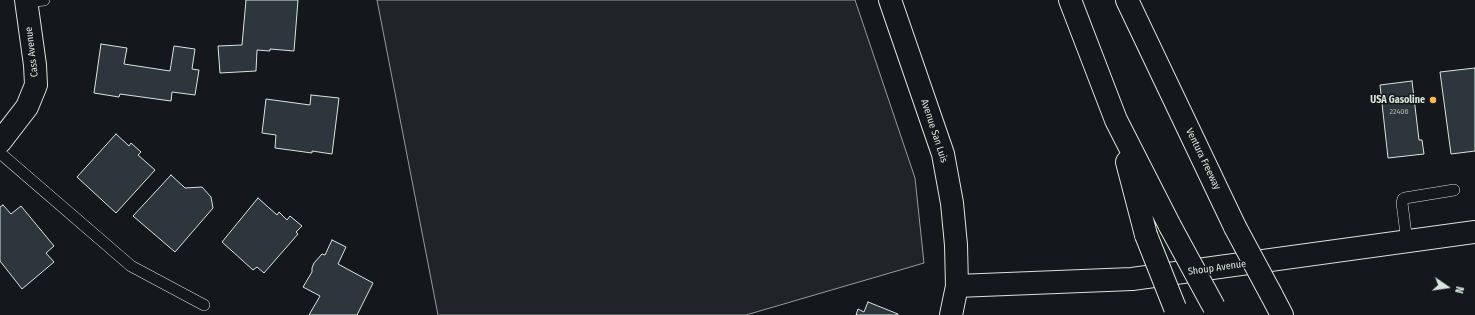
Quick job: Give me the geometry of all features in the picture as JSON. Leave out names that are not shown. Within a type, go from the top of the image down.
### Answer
[{"type":"main road","name":"Avenue San Luis","points":[[890,0],[943,154],[952,203],[956,245],[957,286],[952,315]]},
{"type":"main road","points":[[1070,0],[1116,120],[1170,226],[1216,311]]},
{"type":"main road","name":"Ventura Freeway","points":[[1128,0],[1236,227],[1282,315]]},
{"type":"main road","name":"Cass Avenue","points":[[0,142],[28,107],[36,85],[32,1]]},
{"type":"main road","points":[[1116,120],[1146,235],[1176,312]]},
{"type":"main road","name":"Shoup Avenue","points":[[957,286],[1132,279],[1475,232]]},
{"type":"lane","points":[[0,153],[131,266],[204,305]]},
{"type":"lane","points":[[1407,242],[1402,203],[1403,199],[1454,190]]},
{"type":"shaded area","points":[[377,0],[855,0],[915,178],[924,263],[746,315],[438,315]]},
{"type":"building","points":[[246,0],[298,0],[294,51],[270,49],[270,51],[257,50],[256,71],[220,73],[218,46],[242,45]]},
{"type":"building","points":[[101,44],[127,48],[124,64],[170,71],[174,46],[195,49],[192,69],[199,70],[195,95],[172,92],[171,101],[120,94],[119,97],[94,93]]},
{"type":"building","points":[[1475,68],[1475,151],[1451,154],[1440,72]]},
{"type":"building","points":[[1412,81],[1419,140],[1422,140],[1424,154],[1388,158],[1380,85]]},
{"type":"building","points":[[311,95],[339,98],[332,154],[275,148],[276,135],[262,133],[266,99],[310,105]]},
{"type":"building","points":[[116,134],[129,146],[131,143],[141,152],[138,155],[155,170],[116,213],[77,177]]},
{"type":"building","points":[[171,175],[185,188],[202,187],[211,197],[213,208],[175,252],[133,216]]},
{"type":"building","points":[[258,198],[277,215],[279,212],[287,220],[290,216],[302,226],[296,232],[298,234],[264,273],[257,267],[253,270],[222,242]]},
{"type":"building","points":[[3,205],[11,214],[21,206],[54,246],[46,253],[54,262],[22,289],[0,261],[0,207]]},
{"type":"building","points":[[332,240],[346,247],[338,264],[373,283],[357,315],[309,315],[320,296],[303,287],[312,272],[314,263],[322,254],[325,255]]},
{"type":"building","points":[[868,302],[898,315],[856,315],[858,309],[864,312]]},
{"type":"place","name":"USA Gasoline","points":[[1433,100]]}]
